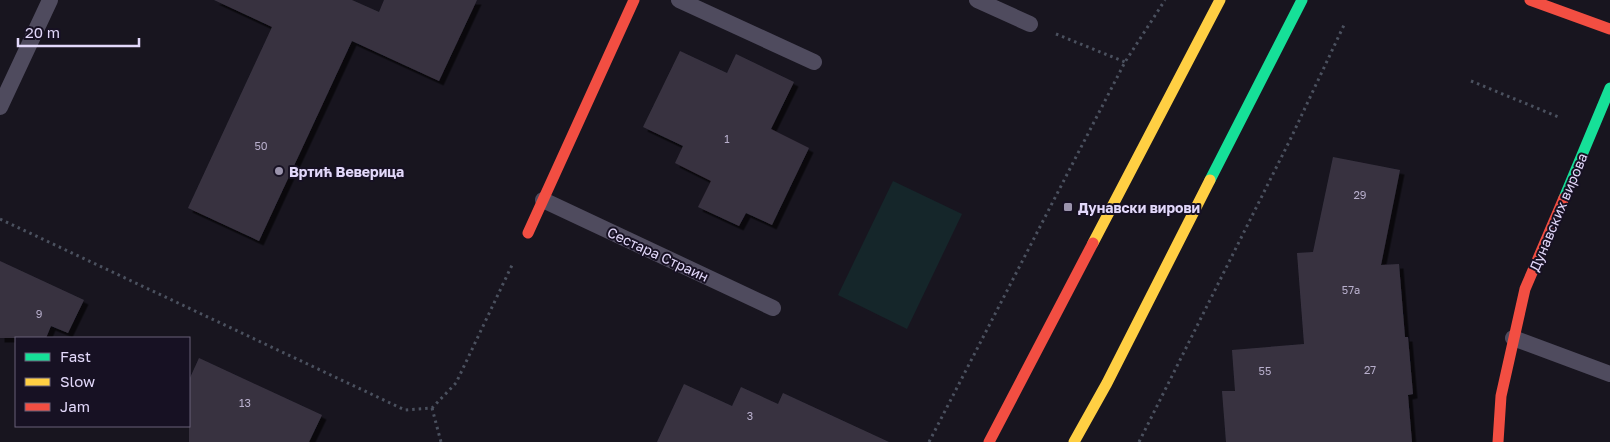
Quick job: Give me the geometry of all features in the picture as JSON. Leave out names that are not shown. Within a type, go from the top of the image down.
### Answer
[{"type":"main road","points":[[528,233],[634,0]]},
{"type":"main road","points":[[989,442],[1220,0]]},
{"type":"main road","points":[[1074,442],[1107,382],[1302,0]]},
{"type":"main road","points":[[1530,0],[1610,29]]},
{"type":"main road","name":"Дунавских вирова","points":[[1498,442],[1501,396],[1525,289],[1610,88]]},
{"type":"lane","points":[[0,107],[50,0]]},
{"type":"lane","points":[[679,0],[814,62]]},
{"type":"lane","points":[[977,0],[1030,24]]},
{"type":"lane","name":"Сестара Страин","points":[[543,200],[773,308]]},
{"type":"lane","points":[[1513,338],[1610,374]]},
{"type":"path","points":[[929,442],[1125,62],[1165,0]]},
{"type":"path","points":[[1030,24],[1125,62]]},
{"type":"path","points":[[1139,442],[1290,140],[1344,25]]},
{"type":"path","points":[[1471,81],[1593,130]]},
{"type":"path","points":[[0,219],[405,410],[432,408],[456,383],[528,233]]},
{"type":"path","points":[[432,408],[441,442]]},
{"type":"shaded area","points":[[893,181],[962,214],[907,329],[838,295]]},
{"type":"building","points":[[214,0],[352,0],[379,12],[384,0],[477,0],[439,81],[352,41],[259,241],[188,208],[272,27]]},
{"type":"building","points":[[680,51],[727,73],[736,54],[794,82],[771,129],[809,148],[772,225],[746,213],[739,226],[698,207],[711,181],[675,163],[683,146],[643,127]]},
{"type":"building","points":[[1333,157],[1400,170],[1381,265],[1399,264],[1405,337],[1408,337],[1413,394],[1408,395],[1412,442],[1226,442],[1222,391],[1235,391],[1232,350],[1304,344],[1297,253],[1313,252]]},
{"type":"building","points":[[0,261],[84,300],[68,333],[51,326],[46,337],[0,338]]},
{"type":"building","points":[[199,358],[322,415],[309,442],[189,442],[190,378]]},
{"type":"building","points":[[684,384],[732,406],[741,387],[778,404],[783,393],[889,442],[657,442]]},
{"type":"traffic: fast","points":[[1210,180],[1302,0]]},
{"type":"traffic: fast","points":[[1564,198],[1610,88]]},
{"type":"traffic: slow","points":[[1093,243],[1220,0]]},
{"type":"traffic: slow","points":[[1074,442],[1107,383],[1210,180]]},
{"type":"traffic: jam","points":[[528,233],[634,0]]},
{"type":"traffic: jam","points":[[1530,0],[1610,29]]},
{"type":"traffic: jam","points":[[1498,442],[1501,396],[1525,289],[1564,198]]},
{"type":"traffic: jam","points":[[989,442],[1093,243]]},
{"type":"place","name":"Вртић Веверица","points":[[279,171]]},
{"type":"place","name":"Дунавски вирови","points":[[1068,207]]}]
